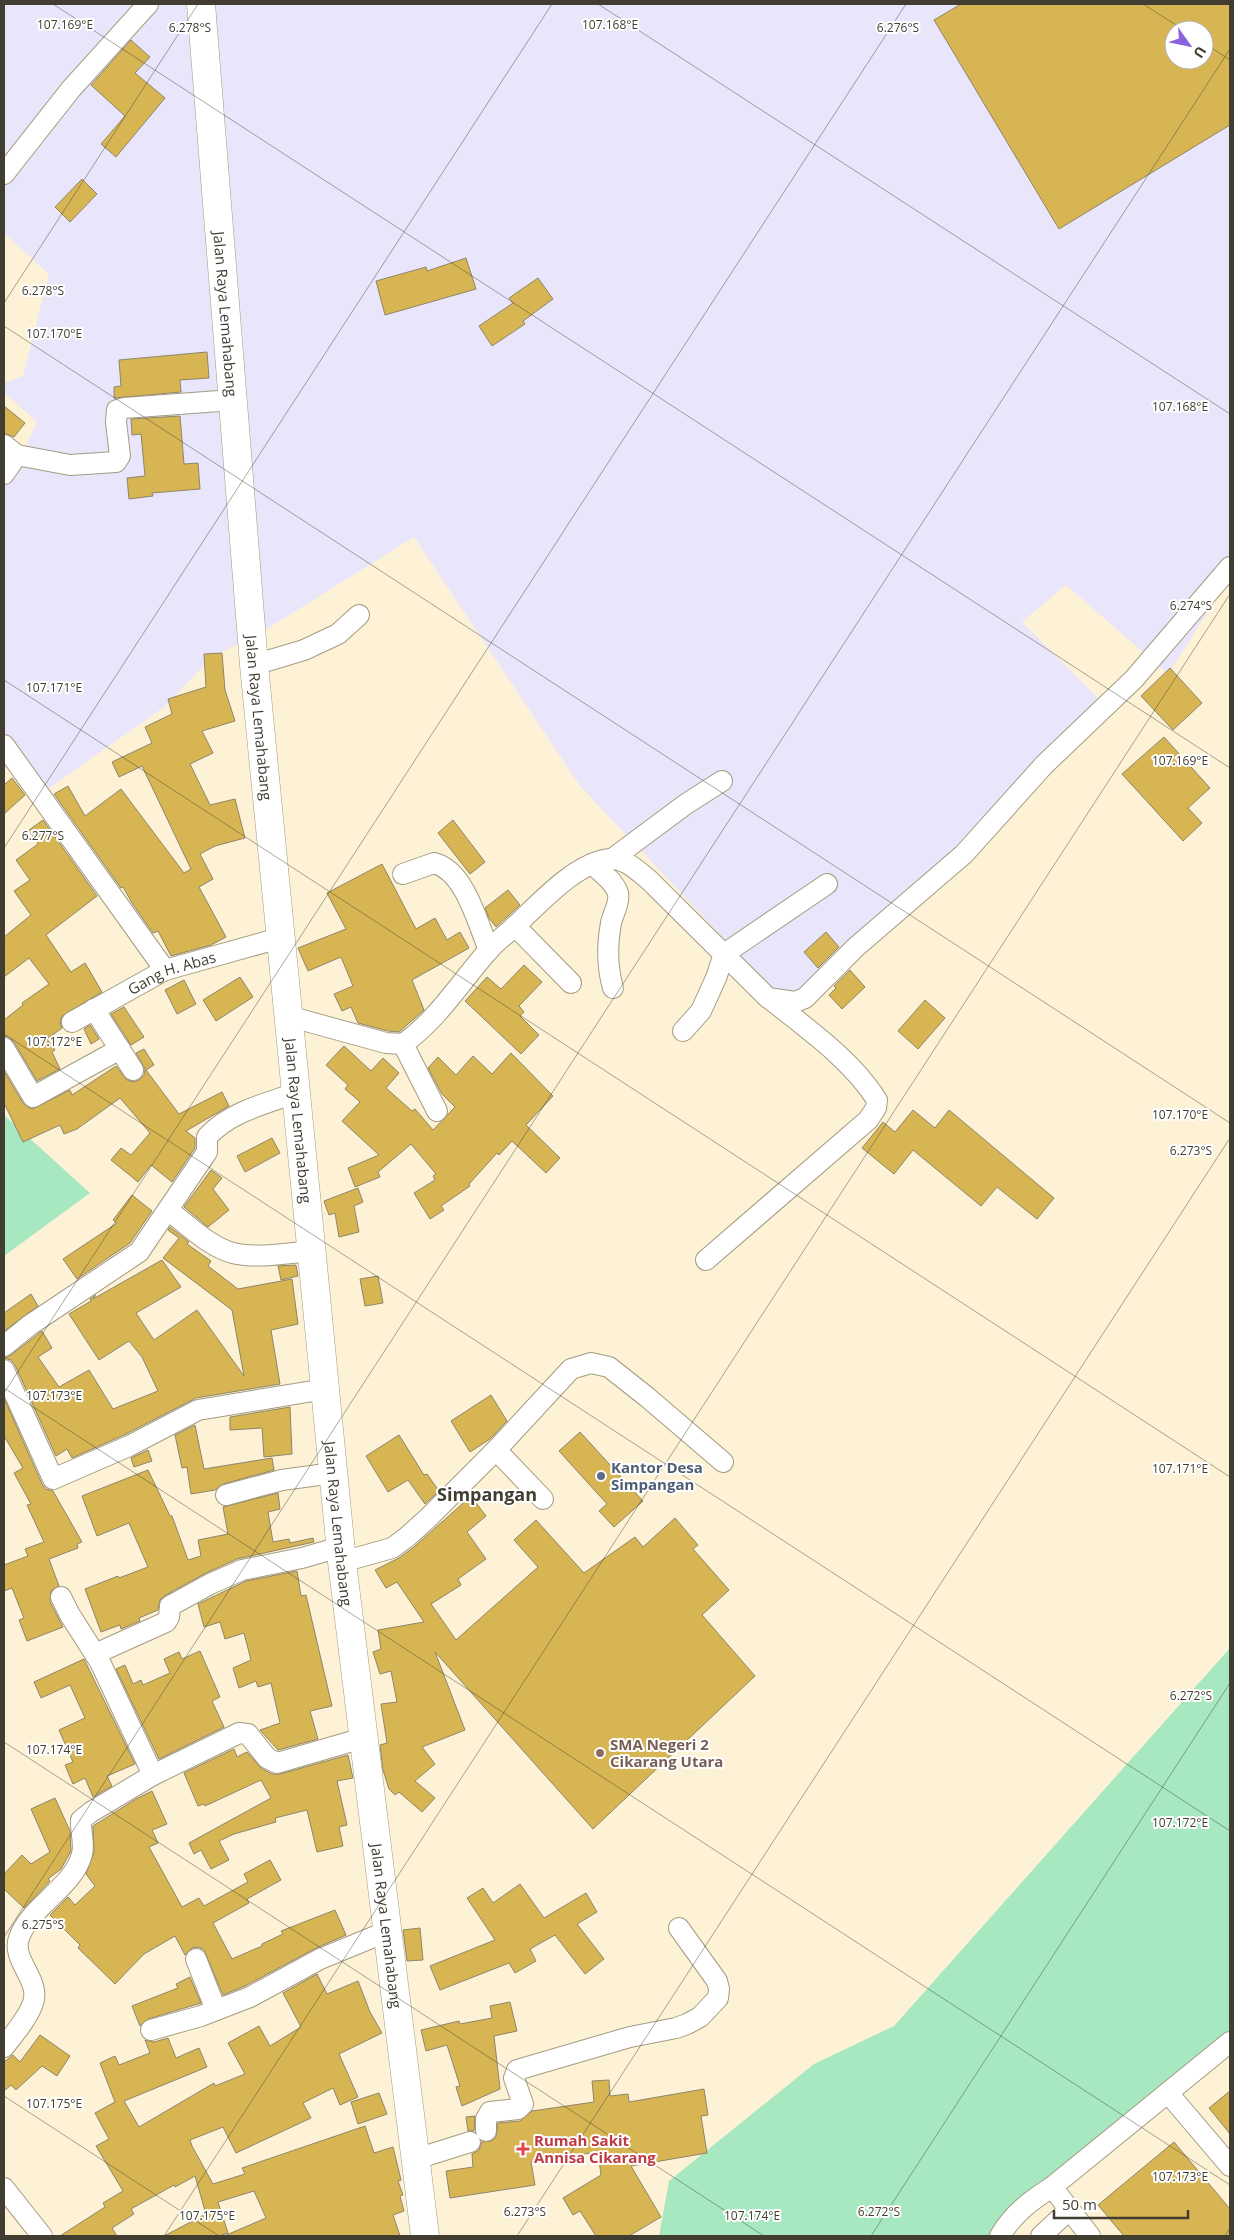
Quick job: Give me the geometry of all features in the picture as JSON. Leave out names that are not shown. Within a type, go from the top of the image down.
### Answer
[{"type":"main road","name":"Jalan Raya Lemahabang","points":[[201,4],[254,665],[341,1554],[425,2236]]},
{"type":"street","points":[[4,174],[71,89],[148,4]]},
{"type":"street","points":[[4,474],[10,450],[70,465],[116,462],[120,456],[116,422],[117,410],[233,400]]},
{"type":"street","points":[[768,998],[795,1002],[806,998],[870,934],[964,854],[1044,765],[1134,679],[1230,567]]},
{"type":"street","points":[[254,665],[304,650],[338,634],[359,615]]},
{"type":"street","points":[[4,744],[165,970]]},
{"type":"street","points":[[288,1016],[386,1043],[403,1044],[427,1025],[489,950],[546,896],[592,864],[612,859],[686,804],[722,781]]},
{"type":"street","points":[[612,859],[629,864],[644,876],[768,998],[816,1036],[861,1078],[877,1100],[876,1108],[868,1120],[706,1260]]},
{"type":"street","points":[[403,874],[434,863],[447,869],[458,880],[466,894],[489,950]]},
{"type":"street","points":[[592,864],[615,887],[618,894],[611,924],[609,944],[608,970],[613,988]]},
{"type":"street","points":[[683,1031],[701,1011],[716,978],[724,954],[827,884]]},
{"type":"street","points":[[515,926],[570,983]]},
{"type":"street","name":"Gang H. Abas","points":[[72,1022],[165,970],[280,938]]},
{"type":"street","points":[[94,1010],[133,1070]]},
{"type":"street","points":[[403,1044],[437,1111]]},
{"type":"street","points":[[4,1048],[33,1097],[120,1049]]},
{"type":"street","points":[[4,1346],[30,1325],[138,1252],[207,1152],[207,1136],[219,1124],[245,1111],[296,1093]]},
{"type":"street","points":[[168,1210],[213,1243],[233,1253],[255,1254],[312,1251]]},
{"type":"street","points":[[95,1654],[166,1622],[169,1618],[170,1606],[242,1570],[302,1558],[392,1548],[427,1519],[496,1450],[571,1369],[591,1363],[609,1367],[647,1396],[723,1462]]},
{"type":"street","points":[[4,1370],[53,1479],[129,1446],[198,1410],[325,1389]]},
{"type":"street","points":[[496,1450],[543,1499]]},
{"type":"street","points":[[226,1495],[282,1480],[333,1473]]},
{"type":"street","points":[[61,1596],[95,1654],[153,1775]]},
{"type":"street","points":[[4,2047],[18,2029],[33,2002],[34,1988],[17,1948],[18,1938],[27,1924],[72,1874],[79,1863],[83,1851],[81,1820],[153,1775],[238,1733],[248,1734],[267,1758],[277,1763],[363,1738]]},
{"type":"street","points":[[416,2159],[478,2136],[490,2112],[518,2108],[523,2104],[514,2078],[517,2070],[630,2037],[676,2028],[700,2017],[709,2010],[718,1998],[719,1989],[716,1981],[679,1928]]},
{"type":"street","points":[[151,2030],[216,2010],[250,1997],[320,1960],[388,1931]]},
{"type":"street","points":[[196,1959],[216,2010]]},
{"type":"street","points":[[1000,2236],[1012,2218],[1027,2203],[1052,2188],[1230,2042]]},
{"type":"street","points":[[1168,2093],[1230,2166]]},
{"type":"street","points":[[4,2188],[42,2236]]},
{"type":"street","points":[[1052,2188],[1090,2236]]},
{"type":"street","points":[[1041,2236],[1069,2210]]},
{"type":"shaded area","points":[[4,4],[1230,4],[1230,577],[1168,674],[1066,585],[1022,622],[1107,707],[787,1005],[580,786],[414,537],[270,627],[211,658],[164,707],[38,796],[4,742],[4,481],[19,461],[37,422],[4,392],[4,383],[23,376],[49,274],[4,233]]},
{"type":"green space","points":[[4,1115],[90,1193],[4,1256]]},
{"type":"green space","points":[[1230,1648],[1230,2032],[1006,2211],[994,2236],[659,2236],[669,2181],[814,2064],[894,2026]]},
{"type":"building","points":[[961,4],[1230,4],[1230,125],[1059,229],[934,20]]},
{"type":"building","points":[[131,40],[150,57],[135,73],[165,98],[116,157],[101,144],[125,116],[91,85]]},
{"type":"building","points":[[82,179],[97,194],[70,222],[55,207]]},
{"type":"building","points":[[466,258],[476,289],[385,315],[376,281],[426,267],[427,271]]},
{"type":"building","points":[[538,278],[553,299],[523,321],[525,324],[492,346],[479,326],[513,303],[509,298]]},
{"type":"building","points":[[207,352],[209,378],[180,380],[181,392],[114,398],[114,387],[121,386],[119,360]]},
{"type":"building","points":[[4,406],[25,423],[14,437],[4,433]]},
{"type":"building","points":[[180,416],[184,464],[198,463],[200,489],[152,493],[153,496],[129,499],[127,478],[145,476],[141,434],[132,435],[131,419]]},
{"type":"building","points":[[222,653],[225,690],[235,721],[202,731],[213,753],[190,764],[210,805],[235,799],[245,838],[215,846],[200,854],[213,879],[199,887],[226,937],[211,945],[171,956],[158,931],[153,933],[123,887],[121,888],[54,794],[68,786],[85,816],[121,789],[184,873],[191,869],[142,766],[119,777],[112,762],[152,743],[145,727],[172,714],[168,699],[206,687],[204,654]]},
{"type":"building","points":[[1170,668],[1202,703],[1173,730],[1141,696]]},
{"type":"building","points":[[1164,737],[1210,788],[1188,808],[1202,823],[1183,841],[1122,774]]},
{"type":"building","points":[[12,778],[25,795],[4,814],[4,785]]},
{"type":"building","points":[[43,820],[97,896],[46,935],[71,972],[85,963],[102,992],[62,1016],[60,1022],[62,1028],[47,1039],[55,1050],[52,1052],[60,1069],[37,1081],[14,1042],[9,1037],[4,1036],[4,1020],[23,1005],[22,1003],[49,984],[29,958],[4,977],[4,937],[31,915],[14,891],[30,880],[16,860],[38,844],[29,830]]},
{"type":"building","points":[[453,820],[485,862],[470,874],[438,833]]},
{"type":"building","points":[[382,864],[416,929],[435,918],[447,940],[460,932],[469,948],[412,980],[424,1010],[399,1032],[358,1023],[351,1007],[342,1011],[334,994],[353,986],[341,957],[308,971],[298,948],[346,929],[327,893]]},
{"type":"building","points":[[508,890],[520,905],[496,927],[489,918],[485,908]]},
{"type":"building","points":[[826,932],[839,947],[818,968],[804,952]]},
{"type":"building","points":[[524,965],[542,982],[519,1006],[524,1012],[520,1016],[539,1035],[521,1054],[465,1001],[487,977],[501,989]]},
{"type":"building","points":[[850,970],[865,987],[842,1009],[829,995],[836,988],[834,986]]},
{"type":"building","points":[[240,977],[253,997],[216,1021],[203,1000]]},
{"type":"building","points":[[184,980],[196,1004],[177,1014],[165,990]]},
{"type":"building","points":[[925,1000],[945,1018],[918,1049],[898,1031]]},
{"type":"building","points":[[124,1007],[144,1037],[131,1045],[111,1014]]},
{"type":"building","points":[[90,1025],[99,1039],[91,1044],[84,1029]]},
{"type":"building","points":[[344,1046],[371,1071],[383,1058],[399,1073],[386,1088],[412,1111],[415,1109],[433,1130],[455,1107],[442,1094],[428,1068],[438,1057],[456,1075],[473,1056],[492,1074],[511,1053],[553,1096],[526,1125],[560,1158],[546,1173],[512,1141],[499,1155],[497,1153],[469,1184],[470,1186],[441,1206],[444,1210],[430,1219],[414,1193],[435,1180],[433,1176],[436,1174],[411,1144],[378,1172],[380,1177],[355,1187],[348,1168],[379,1155],[342,1121],[360,1102],[345,1089],[348,1085],[326,1065]]},
{"type":"building","points":[[144,1049],[154,1065],[146,1070],[179,1114],[222,1092],[229,1106],[186,1131],[195,1138],[195,1148],[172,1182],[151,1165],[138,1182],[111,1160],[121,1148],[131,1155],[150,1133],[120,1098],[77,1129],[64,1134],[60,1125],[23,1142],[4,1103],[4,1071],[23,1103],[33,1109],[70,1090],[72,1095],[116,1066],[127,1080],[133,1082],[139,1080],[144,1075],[145,1069],[136,1053]]},
{"type":"building","points":[[913,1110],[935,1128],[949,1110],[1054,1198],[1037,1219],[997,1187],[981,1206],[913,1150],[894,1174],[862,1148],[883,1122],[895,1132]]},
{"type":"building","points":[[272,1138],[280,1153],[245,1172],[237,1156]]},
{"type":"building","points":[[211,1170],[222,1178],[213,1189],[229,1210],[208,1227],[184,1207]]},
{"type":"building","points":[[358,1188],[363,1202],[354,1206],[359,1232],[339,1237],[335,1213],[329,1215],[324,1201]]},
{"type":"building","points":[[132,1195],[152,1211],[130,1243],[77,1279],[63,1259],[117,1223],[113,1220]]},
{"type":"building","points":[[170,1227],[189,1242],[187,1244],[211,1261],[208,1266],[238,1289],[292,1279],[298,1324],[271,1330],[280,1384],[196,1398],[124,1435],[72,1458],[67,1449],[56,1456],[15,1365],[11,1360],[4,1358],[11,1355],[42,1331],[52,1348],[38,1357],[59,1387],[89,1370],[113,1409],[158,1391],[142,1357],[129,1341],[99,1360],[69,1314],[91,1301],[90,1299],[96,1295],[93,1299],[162,1260],[181,1287],[136,1313],[154,1340],[197,1310],[244,1376],[232,1310],[163,1258],[179,1238],[168,1230]]},
{"type":"building","points":[[296,1265],[298,1276],[281,1280],[278,1266]]},
{"type":"building","points":[[378,1276],[383,1303],[365,1306],[360,1279]]},
{"type":"building","points":[[31,1294],[38,1306],[4,1331],[4,1313]]},
{"type":"building","points":[[491,1395],[507,1421],[490,1439],[470,1452],[451,1421]]},
{"type":"building","points":[[4,1398],[42,1484],[46,1489],[53,1491],[82,1542],[77,1544],[78,1548],[49,1559],[59,1586],[51,1591],[50,1602],[63,1627],[27,1641],[19,1620],[24,1618],[12,1588],[4,1591],[4,1565],[28,1556],[25,1549],[44,1542],[27,1505],[31,1504],[14,1473],[23,1468],[4,1436]]},
{"type":"building","points":[[290,1407],[292,1454],[264,1457],[262,1428],[230,1430],[230,1417]]},
{"type":"building","points":[[195,1425],[204,1469],[272,1458],[274,1470],[223,1484],[215,1490],[191,1494],[187,1467],[182,1468],[175,1435]]},
{"type":"building","name":"Kantor Desa Simpangan","points":[[580,1432],[643,1501],[614,1527],[599,1511],[607,1504],[559,1451]]},
{"type":"building","points":[[399,1435],[424,1475],[427,1474],[439,1491],[425,1504],[408,1480],[388,1492],[366,1456]]},
{"type":"building","points":[[148,1450],[152,1461],[134,1467],[131,1458]]},
{"type":"building","points":[[148,1470],[170,1516],[172,1516],[188,1560],[201,1556],[198,1540],[228,1534],[223,1507],[278,1493],[280,1509],[268,1512],[273,1542],[289,1539],[290,1543],[313,1538],[314,1542],[237,1559],[204,1574],[164,1596],[160,1600],[158,1610],[139,1618],[140,1621],[121,1629],[120,1625],[101,1632],[85,1589],[148,1567],[129,1523],[97,1536],[82,1496]]},
{"type":"building","name":"SMA Negeri 2 Cikarang Utara","points":[[471,1496],[486,1516],[467,1532],[486,1559],[458,1579],[461,1585],[431,1604],[456,1640],[538,1567],[514,1540],[536,1520],[584,1573],[635,1537],[643,1547],[675,1518],[698,1545],[693,1549],[729,1590],[702,1615],[755,1676],[593,1829],[435,1652],[465,1730],[422,1747],[435,1764],[415,1781],[435,1798],[422,1812],[399,1792],[395,1795],[389,1789],[383,1770],[380,1745],[387,1743],[381,1704],[397,1702],[391,1671],[380,1674],[373,1652],[381,1649],[378,1630],[424,1622],[397,1582],[386,1588],[375,1570],[399,1558],[414,1547]]},
{"type":"building","points":[[297,1571],[301,1596],[306,1595],[332,1706],[310,1711],[318,1739],[278,1750],[260,1730],[280,1723],[271,1683],[258,1687],[256,1681],[239,1688],[233,1668],[251,1660],[244,1633],[225,1639],[220,1622],[204,1627],[198,1604],[246,1581]]},
{"type":"building","points":[[200,1651],[220,1697],[212,1701],[224,1727],[159,1759],[116,1669],[125,1665],[133,1684],[141,1680],[143,1685],[170,1673],[164,1659],[179,1652],[182,1659]]},
{"type":"building","points":[[84,1659],[135,1764],[107,1776],[112,1786],[93,1797],[85,1778],[73,1784],[65,1765],[73,1762],[59,1730],[85,1718],[70,1685],[41,1698],[34,1682]]},
{"type":"building","points":[[234,1749],[237,1757],[247,1752],[261,1768],[272,1774],[280,1774],[348,1755],[353,1778],[337,1781],[347,1825],[339,1827],[343,1846],[317,1852],[307,1810],[275,1818],[276,1822],[234,1834],[219,1841],[229,1860],[211,1869],[201,1850],[194,1854],[189,1843],[271,1798],[261,1780],[205,1806],[204,1804],[198,1806],[184,1773]]},
{"type":"building","points":[[152,1791],[167,1824],[152,1830],[158,1843],[149,1847],[182,1907],[199,1898],[204,1906],[248,1882],[244,1874],[270,1860],[281,1880],[247,1899],[249,1903],[213,1923],[232,1959],[262,1946],[262,1944],[283,1934],[281,1931],[335,1910],[346,1935],[314,1949],[245,1986],[223,1995],[204,1950],[198,1947],[192,1948],[185,1955],[175,1936],[144,1954],[115,1984],[78,1948],[80,1945],[50,1915],[68,1897],[75,1905],[95,1886],[86,1874],[94,1852],[93,1826]]},
{"type":"building","points":[[55,1798],[70,1831],[71,1851],[61,1869],[48,1879],[50,1881],[24,1908],[4,1889],[4,1874],[22,1855],[31,1864],[50,1852],[31,1809]]},
{"type":"building","points":[[520,1884],[544,1918],[586,1893],[597,1912],[577,1924],[604,1959],[585,1974],[555,1935],[530,1949],[536,1961],[515,1973],[509,1963],[440,1990],[430,1966],[495,1940],[467,1898],[483,1888],[493,1903]]},
{"type":"building","points":[[420,1928],[423,1960],[407,1961],[403,1930]]},
{"type":"building","points":[[317,1974],[327,1994],[358,1981],[370,2012],[382,2033],[339,2054],[358,2097],[340,2105],[333,2088],[303,2103],[311,2118],[236,2153],[223,2127],[190,2140],[213,2184],[245,2174],[242,2168],[365,2126],[374,2153],[393,2147],[401,2180],[398,2181],[403,2195],[400,2196],[404,2211],[393,2215],[400,2236],[224,2236],[266,2218],[254,2191],[218,2202],[228,2233],[219,2236],[164,2236],[206,2214],[195,2176],[175,2187],[174,2185],[131,2209],[134,2214],[112,2228],[117,2236],[60,2236],[105,2207],[103,2203],[123,2191],[96,2146],[109,2139],[95,2113],[115,2102],[100,2063],[115,2056],[119,2065],[150,2053],[145,2040],[154,2042],[168,2038],[176,2058],[199,2048],[207,2067],[124,2101],[139,2127],[214,2083],[215,2086],[245,2074],[228,2043],[259,2026],[270,2046],[301,2027],[283,1993]]},
{"type":"building","points":[[190,1977],[201,2003],[148,2019],[140,2026],[132,2006],[178,1988],[176,1984]]},
{"type":"building","points":[[510,2002],[517,2031],[494,2036],[500,2089],[462,2106],[456,2087],[460,2086],[447,2045],[426,2051],[421,2030],[459,2021],[460,2024],[492,2018],[490,2006]]},
{"type":"building","points":[[40,2035],[70,2056],[57,2076],[42,2066],[16,2090],[11,2085],[4,2091],[4,2062],[13,2055],[20,2062]]},
{"type":"building","points":[[609,2080],[610,2096],[628,2094],[629,2102],[704,2089],[708,2115],[701,2116],[707,2153],[631,2166],[661,2217],[629,2236],[596,2236],[580,2211],[573,2215],[563,2198],[601,2175],[598,2152],[531,2162],[535,2185],[450,2198],[446,2171],[473,2167],[472,2154],[479,2150],[482,2142],[491,2141],[496,2137],[498,2123],[520,2121],[532,2111],[594,2102],[592,2081]]},
{"type":"building","points":[[1230,2091],[1230,2134],[1209,2108]]},
{"type":"building","points":[[379,2093],[387,2114],[358,2124],[351,2102]]},
{"type":"building","points":[[475,2116],[474,2131],[468,2131],[466,2117]]},
{"type":"building","points":[[1174,2142],[1230,2209],[1230,2236],[1124,2236],[1098,2205]]},
{"type":"place","name":"Kantor Desa Simpangan","points":[[601,1476]]},
{"type":"place","name":"SMA Negeri 2 Cikarang Utara","points":[[600,1753]]},
{"type":"place","name":"Rumah Sakit Annisa Cikarang","points":[[523,2149]]},
{"type":"district","name":"Simpangan","points":[[487,1494]]}]
